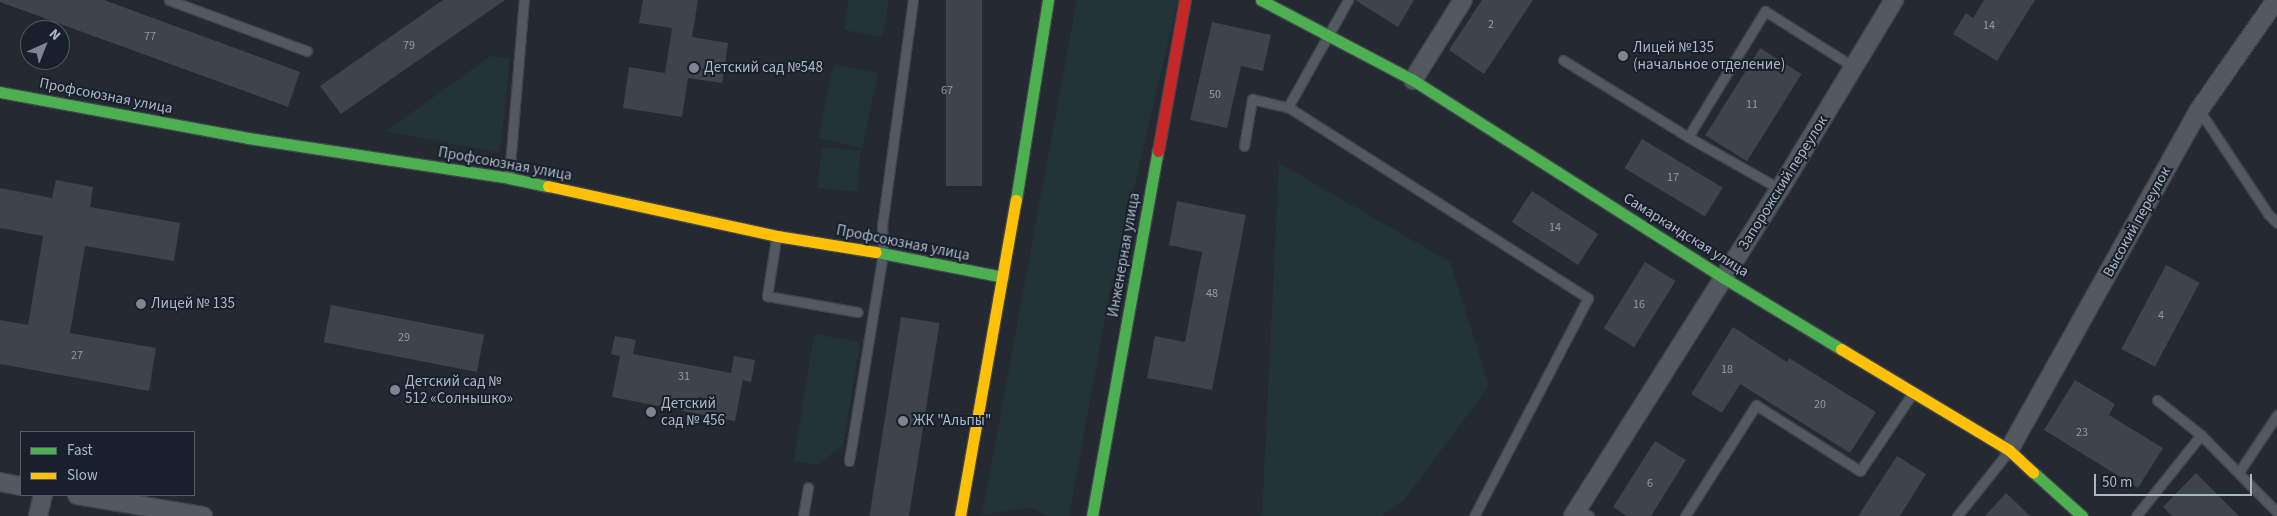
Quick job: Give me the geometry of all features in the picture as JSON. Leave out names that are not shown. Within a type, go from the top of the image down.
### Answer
[{"type":"street","points":[[960,516],[1003,277],[1048,0]]},
{"type":"street","name":"Инженерная улица","points":[[1092,516],[1185,0]]},
{"type":"street","name":"Самаркандская улица","points":[[1260,0],[1413,80],[1724,278],[2009,450],[2082,516]]},
{"type":"street","points":[[1413,80],[1463,0]]},
{"type":"street","name":"Запорожский переулок","points":[[1580,514],[1894,0]]},
{"type":"street","name":"Высокий переулок","points":[[2009,450],[2199,110],[2276,0]]},
{"type":"street","name":"Профсоюзная улица","points":[[0,92],[248,138],[509,178],[777,236],[883,253],[1003,277]]},
{"type":"street","points":[[0,482],[20,486]]},
{"type":"street","points":[[38,516],[43,496]]},
{"type":"street","points":[[83,496],[203,516]]},
{"type":"lane","points":[[169,0],[306,51]]},
{"type":"lane","points":[[509,178],[524,0]]},
{"type":"lane","points":[[849,461],[883,253],[882,226],[914,0]]},
{"type":"lane","points":[[1288,107],[1327,34],[1348,0]]},
{"type":"lane","points":[[1688,137],[1765,11],[1854,67]]},
{"type":"lane","points":[[1563,60],[1688,137],[1780,189]]},
{"type":"lane","points":[[1244,146],[1252,99],[1288,107],[1588,298],[1474,516]]},
{"type":"lane","points":[[2199,110],[2268,214],[2277,223]]},
{"type":"lane","points":[[777,236],[767,296],[858,312]]},
{"type":"lane","points":[[1685,516],[1756,405],[1860,471],[1914,391]]},
{"type":"lane","points":[[2157,400],[2201,435],[2277,512]]},
{"type":"lane","points":[[2239,472],[2277,415]]},
{"type":"lane","points":[[2136,516],[2201,435]]},
{"type":"lane","points":[[1957,516],[2009,450]]},
{"type":"lane","points":[[803,516],[808,487]]},
{"type":"shaded area","points":[[849,0],[889,0],[882,37],[844,30]]},
{"type":"shaded area","points":[[1077,0],[1178,0],[1110,290],[1069,516],[1047,516],[1031,507],[982,515]]},
{"type":"shaded area","points":[[491,56],[510,58],[500,153],[386,131]]},
{"type":"shaded area","points":[[834,64],[878,73],[862,148],[818,138]]},
{"type":"shaded area","points":[[822,147],[861,151],[857,192],[818,188]]},
{"type":"shaded area","points":[[1279,163],[1450,262],[1489,386],[1404,500],[1382,516],[1262,516]]},
{"type":"shaded area","points":[[814,334],[860,342],[843,446],[816,465],[794,461]]},
{"type":"building","points":[[0,0],[104,0],[300,72],[288,107],[70,28],[70,20],[49,20],[0,2]]},
{"type":"building","points":[[443,0],[505,0],[341,114],[320,86]]},
{"type":"building","points":[[643,0],[698,0],[692,37],[728,43],[722,83],[688,78],[682,117],[623,108],[629,67],[665,73],[672,28],[639,23]]},
{"type":"building","points":[[946,0],[982,0],[982,186],[946,186]]},
{"type":"building","points":[[1355,0],[1414,0],[1398,27]]},
{"type":"building","points":[[1482,0],[1533,0],[1484,74],[1449,50]]},
{"type":"building","points":[[1984,0],[2035,0],[1997,61],[1953,34],[1966,13],[1973,18]]},
{"type":"building","points":[[1212,22],[1271,35],[1263,71],[1241,66],[1227,128],[1190,120]]},
{"type":"building","points":[[1760,48],[1802,74],[1747,161],[1705,135]]},
{"type":"building","points":[[1642,139],[1723,187],[1705,217],[1624,168]]},
{"type":"building","points":[[56,180],[93,187],[90,207],[180,223],[174,261],[85,246],[70,333],[156,348],[149,391],[0,364],[0,320],[28,325],[43,236],[0,228],[0,188],[52,198]]},
{"type":"building","points":[[1532,191],[1598,234],[1578,265],[1512,222]]},
{"type":"building","points":[[1177,201],[1246,215],[1212,390],[1147,378],[1155,336],[1185,342],[1202,252],[1169,245]]},
{"type":"building","points":[[1645,262],[1676,281],[1634,347],[1604,328]]},
{"type":"building","points":[[2166,265],[2200,283],[2155,367],[2121,349]]},
{"type":"building","points":[[331,305],[484,335],[477,372],[324,342]]},
{"type":"building","name":"ЖК \"Альпы\"","points":[[901,317],[940,323],[909,516],[869,516]]},
{"type":"building","points":[[1733,327],[1787,362],[1789,358],[1876,412],[1850,453],[1740,384],[1722,413],[1691,394]]},
{"type":"building","points":[[615,336],[636,340],[633,354],[731,373],[734,356],[755,360],[751,382],[743,380],[735,421],[612,397],[620,356],[611,354]]},
{"type":"building","points":[[2075,380],[2115,404],[2109,415],[2163,448],[2138,488],[2044,430]]},
{"type":"building","points":[[1655,441],[1686,460],[1651,516],[1627,516],[1613,507]]},
{"type":"building","points":[[1897,456],[1926,474],[1900,516],[1858,516]]},
{"type":"building","points":[[2196,473],[2239,516],[2172,516],[2163,507]]},
{"type":"building","points":[[2006,493],[2030,516],[1985,516]]},
{"type":"traffic: fast","points":[[1016,200],[1048,0]]},
{"type":"traffic: fast","points":[[1261,0],[1413,80],[1724,278],[1841,349]]},
{"type":"traffic: fast","points":[[0,92],[248,138],[509,178],[548,186]]},
{"type":"traffic: fast","points":[[1092,516],[1158,151]]},
{"type":"traffic: fast","points":[[876,252],[1003,277]]},
{"type":"traffic: fast","points":[[2033,472],[2082,516]]},
{"type":"traffic: slow","points":[[548,186],[777,236],[876,252]]},
{"type":"traffic: slow","points":[[960,516],[1016,200]]},
{"type":"traffic: slow","points":[[1841,349],[2009,450],[2033,472]]},
{"type":"traffic: jam","points":[[1158,151],[1185,0]]},
{"type":"place","name":"Лицей №135 (начальное отделение)","points":[[1623,56]]},
{"type":"place","name":"Детский сад №548","points":[[694,68]]},
{"type":"place","name":"Лицей № 135","points":[[141,304]]},
{"type":"place","name":"Детский сад № 512 «Солнышко»","points":[[395,390]]},
{"type":"place","name":"Детский сад № 456","points":[[651,412]]},
{"type":"place","name":"ЖК \"Альпы\"","points":[[903,421]]}]
